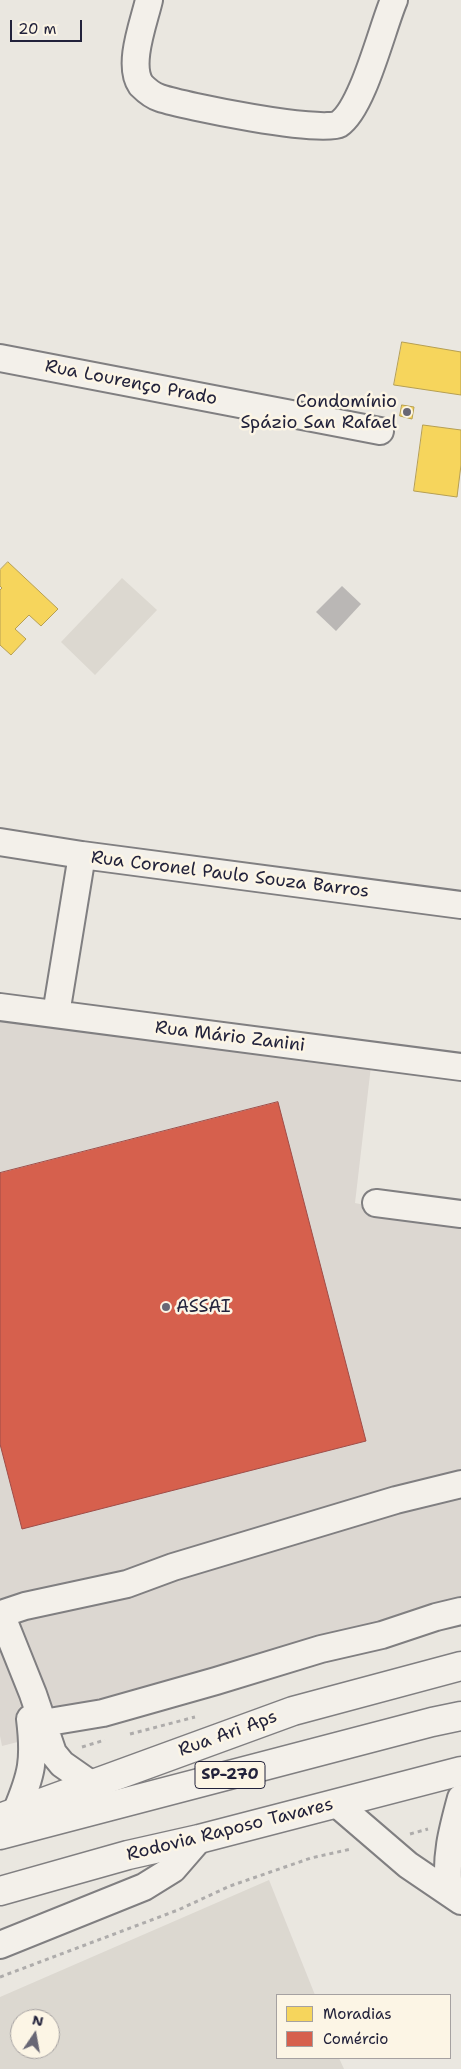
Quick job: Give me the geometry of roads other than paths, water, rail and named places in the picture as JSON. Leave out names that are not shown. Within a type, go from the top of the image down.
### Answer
[{"type":"main road","name":"Rua Ari Aps","points":[[8,1815],[231,1732],[294,1711],[461,1666]]},
{"type":"main road","name":"SP-270","points":[[0,1835],[461,1716]]},
{"type":"main road","name":"Rodovia Raposo Tavares","points":[[3,1893],[128,1855],[199,1839],[461,1771]]},
{"type":"street","points":[[149,0],[136,64],[137,77],[148,91],[158,98],[296,124],[331,127],[346,117],[357,98],[375,57],[385,6]]},
{"type":"street","name":"Rua Lourenço Prado","points":[[0,358],[380,431]]},
{"type":"street","name":"Rua Coronel Paulo Souza Barros","points":[[0,842],[82,855],[461,905]]},
{"type":"street","points":[[56,1014],[82,855]]},
{"type":"street","name":"Rua Mário Zanini","points":[[0,1007],[461,1067]]},
{"type":"street","points":[[376,1203],[461,1214]]},
{"type":"street","points":[[92,1785],[71,1771],[55,1757],[36,1724],[19,1662],[0,1612],[127,1584],[174,1567],[371,1508],[461,1484]]},
{"type":"street","points":[[36,1724],[122,1708],[320,1649],[382,1635],[436,1617],[461,1611]]},
{"type":"street","points":[[8,1815],[29,1782],[34,1756],[36,1724]]},
{"type":"street","points":[[455,1897],[446,1870],[449,1846],[461,1798]]},
{"type":"street","points":[[337,1804],[382,1843],[428,1879],[455,1897]]},
{"type":"street","points":[[0,1945],[144,1887],[173,1869],[199,1839]]},
{"type":"place","name":"Condomínio Spázio San Rafael","points":[[407,412]]},
{"type":"place","name":"ASSAI","points":[[166,1307]]}]
